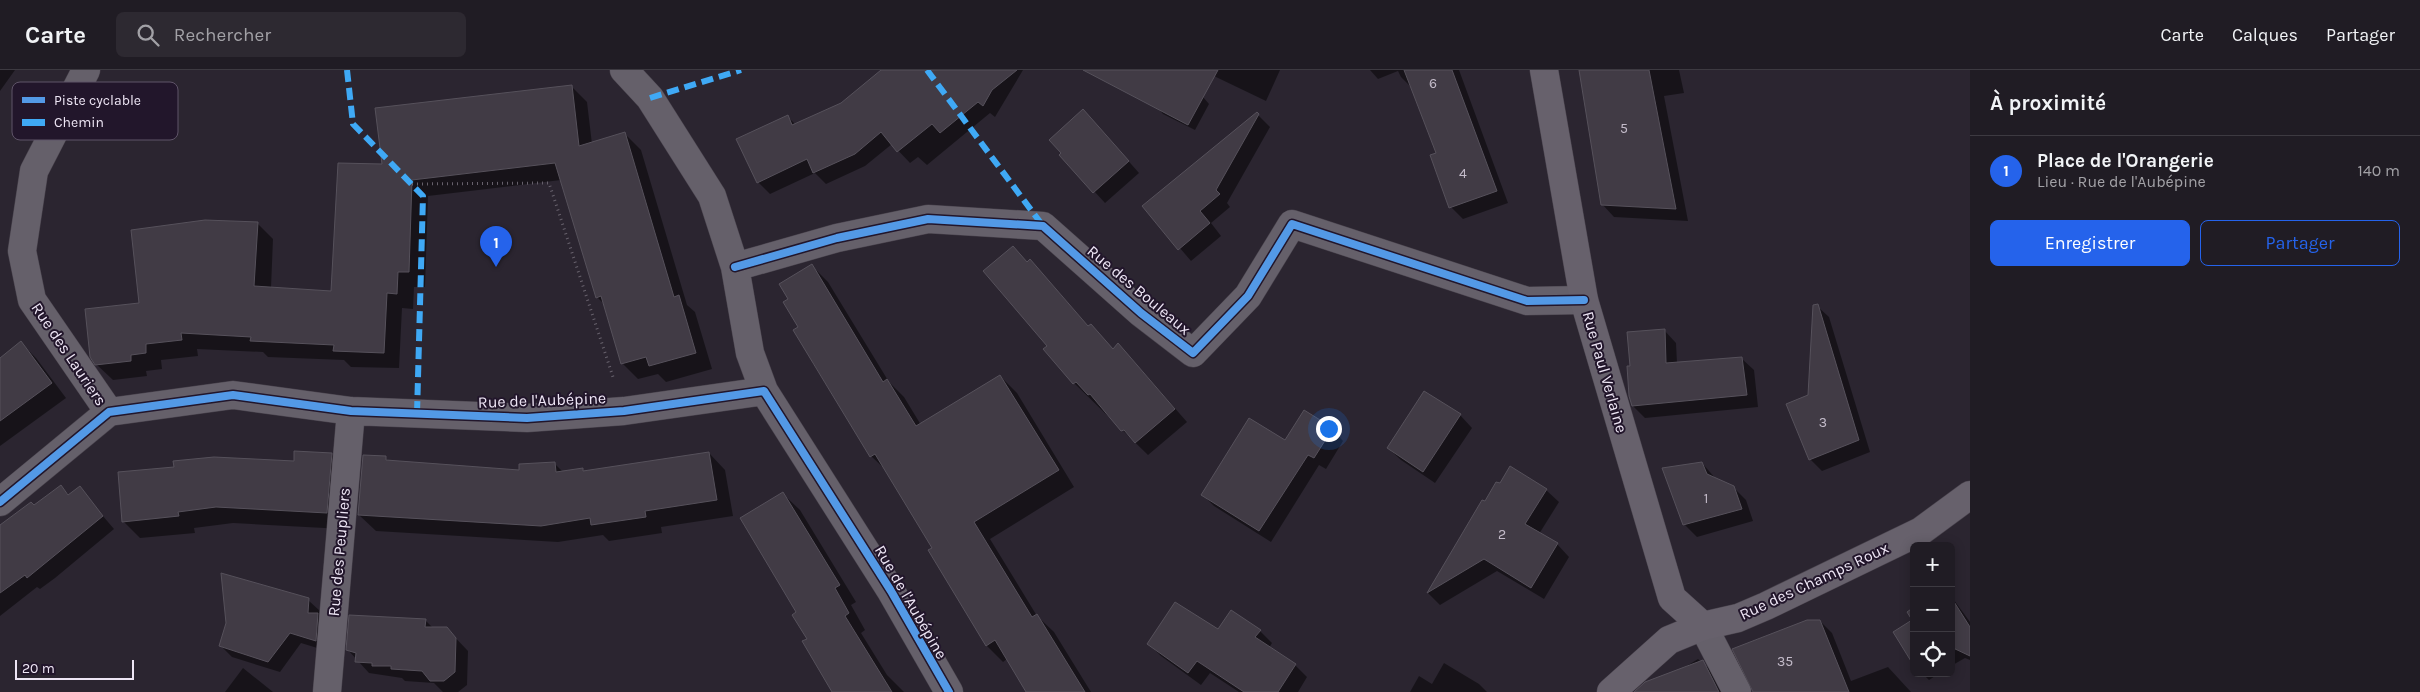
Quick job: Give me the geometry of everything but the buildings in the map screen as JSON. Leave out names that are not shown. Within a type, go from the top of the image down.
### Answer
[{"type":"street","name":"Rue des Lauriers","points":[[80,82],[86,70]]},
{"type":"street","points":[[624,70],[650,98],[712,196],[735,267],[750,353],[764,391]]},
{"type":"street","name":"Rue Paul Verlaine","points":[[1544,70],[1584,300],[1672,598],[1704,626]]},
{"type":"street","name":"Rue des Lauriers","points":[[50,140],[34,171],[22,251],[32,300],[109,412]]},
{"type":"street","name":"Rue des Bouleaux","points":[[735,267],[837,238],[928,219],[1043,226],[1141,313],[1193,353],[1248,296],[1292,224],[1527,301],[1584,300]]},
{"type":"street","name":"Rue de l'Aubépine","points":[[109,412],[233,395],[351,411],[527,418],[624,411],[764,391],[891,591],[949,692]]},
{"type":"street","name":"Rue des Peupliers","points":[[327,692],[351,411]]},
{"type":"street","points":[[0,502],[109,412]]},
{"type":"street","name":"Rue des Champs Roux","points":[[1610,692],[1669,640],[1704,626],[1738,618],[1766,606],[1920,531],[1970,495]]},
{"type":"street","points":[[1704,626],[1737,692]]},
{"type":"path","points":[[412,184],[549,183],[624,411]]},
{"type":"marked path","points":[[347,70],[353,124],[423,196],[417,414]]},
{"type":"marked path","points":[[650,98],[741,70]]},
{"type":"marked path","points":[[927,70],[1043,226]]},
{"type":"cycle path","points":[[735,267],[837,238],[928,219],[1043,226],[1141,313],[1193,353],[1248,296],[1292,224],[1527,301],[1584,300]]},
{"type":"cycle path","points":[[0,502],[109,412],[233,395],[351,411],[527,418],[624,411],[764,391],[891,591],[949,692]]},
{"type":"place","name":"Place de l'Orangerie","points":[[496,267]]}]
